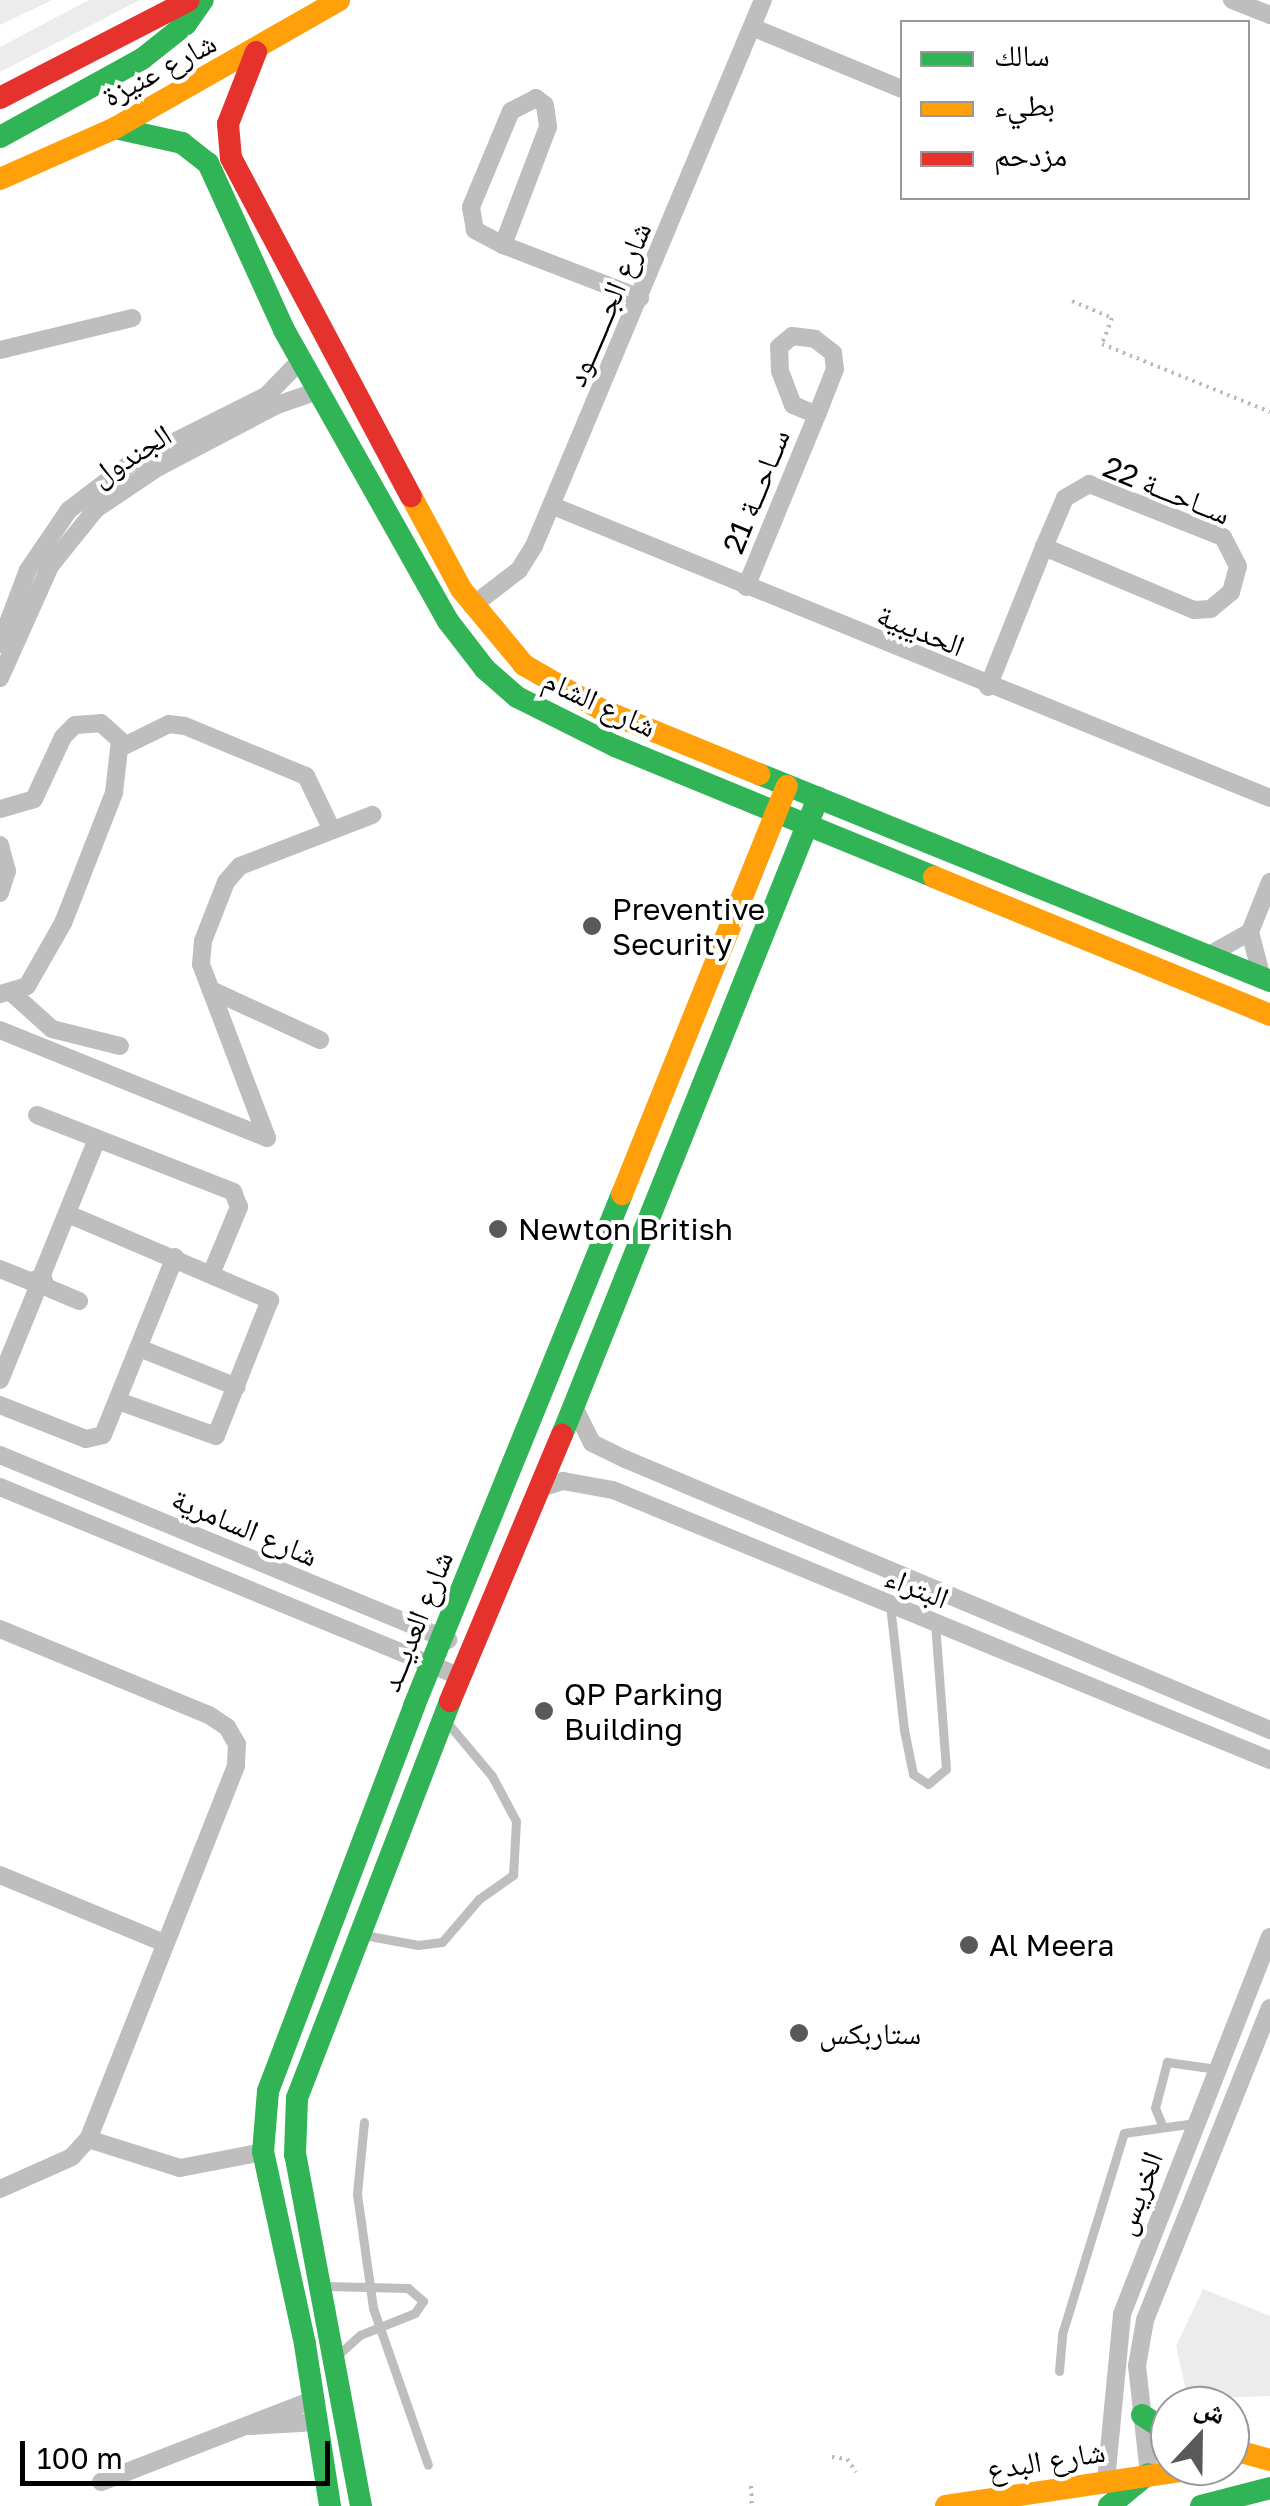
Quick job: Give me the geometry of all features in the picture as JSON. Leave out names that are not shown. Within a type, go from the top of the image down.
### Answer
[{"type":"main road","name":"شارع عنيزة","points":[[0,98],[189,0]]},
{"type":"main road","points":[[0,136],[142,59],[186,24],[203,0]]},
{"type":"main road","name":"شارع عنيزة","points":[[0,179],[115,128],[256,52],[340,0]]},
{"type":"main road","points":[[227,141],[256,52]]},
{"type":"main road","points":[[115,128],[193,147],[203,125],[220,129],[227,141]]},
{"type":"main road","name":"شارع الشام","points":[[227,141],[472,606],[524,664],[570,695],[1266,979]]},
{"type":"main road","name":"شارع الشام","points":[[193,147],[208,162],[300,361],[448,621],[498,682],[552,718],[1270,1015]]},
{"type":"main road","name":"شارع العديـــد","points":[[330,2506],[316,2410],[263,2152],[274,2069],[441,1637],[787,786]]},
{"type":"main road","name":"شارع العديـــد","points":[[361,2506],[296,2155],[297,2098],[470,1648],[541,1488],[818,798]]},
{"type":"main road","points":[[1142,2415],[1150,2420]]},
{"type":"main road","points":[[1109,2506],[1149,2474]]},
{"type":"main road","name":"شارع البدع","points":[[946,2506],[1149,2474]]},
{"type":"main road","points":[[1200,2506],[1270,2488]]},
{"type":"street","name":"شارع الجــــــــود","points":[[472,606],[518,570],[553,506],[763,0]]},
{"type":"street","points":[[1232,0],[1270,15]]},
{"type":"street","points":[[752,28],[900,87]]},
{"type":"street","points":[[504,245],[548,127],[545,105],[536,98],[511,111],[471,207],[476,230],[504,245],[640,298]]},
{"type":"street","points":[[0,350],[132,318]]},
{"type":"street","name":"الجندول","points":[[0,644],[28,570],[69,510],[128,465],[266,396],[300,361]]},
{"type":"street","name":"الجندول","points":[[0,678],[50,566],[96,509],[172,460],[276,405],[318,391]]},
{"type":"street","name":"ســاحـــة 21","points":[[746,588],[817,415]]},
{"type":"street","name":"ســاحـــة 22","points":[[988,687],[1044,547],[1065,498],[1090,484],[1223,537],[1234,550],[1238,574],[1224,600],[1194,610],[1044,547]]},
{"type":"street","name":"الحديبية","points":[[553,506],[988,687],[1270,798]]},
{"type":"street","points":[[0,809],[34,799],[63,737],[76,725],[101,723],[122,748]]},
{"type":"street","points":[[122,748],[169,724],[186,726],[306,776],[332,830]]},
{"type":"street","points":[[120,1046],[52,1029],[6,994],[32,980],[75,898],[106,820],[122,748]]},
{"type":"street","points":[[0,1030],[263,1140],[267,1130],[212,990],[201,948],[232,872],[372,815]]},
{"type":"street","points":[[0,845],[7,862],[0,893]]},
{"type":"street","points":[[1209,956],[1250,932],[1270,882]]},
{"type":"street","points":[[1250,932],[1266,979]]},
{"type":"street","points":[[212,990],[320,1040]]},
{"type":"street","points":[[37,1115],[236,1195],[239,1207],[212,1272]]},
{"type":"street","points":[[0,1380],[97,1138]]},
{"type":"street","points":[[68,1214],[212,1272],[270,1300],[237,1387],[210,1438],[118,1402]]},
{"type":"street","points":[[0,1406],[90,1440],[103,1435],[175,1257]]},
{"type":"street","points":[[0,1269],[79,1301]]},
{"type":"street","points":[[139,1348],[237,1387]]},
{"type":"street","name":"البتراء","points":[[574,1407],[592,1443],[625,1460],[1270,1730]]},
{"type":"street","name":"شارع السامرية","points":[[0,1454],[470,1648]]},
{"type":"street","name":"البتراء","points":[[541,1488],[571,1482],[613,1490],[1270,1760]]},
{"type":"street","name":"شارع السامرية","points":[[0,1487],[459,1676]]},
{"type":"street","points":[[0,1629],[208,1716],[228,1727],[238,1744],[236,1766],[162,1942],[88,2139],[72,2157],[0,2189]]},
{"type":"street","points":[[0,1875],[162,1942]]},
{"type":"street","name":"الخريس","points":[[1106,2480],[1122,2314],[1270,1937]]},
{"type":"street","name":"الخريس","points":[[1149,2474],[1137,2366],[1144,2320],[1262,2044],[1270,2008]]},
{"type":"street","points":[[88,2139],[180,2168],[263,2152]]},
{"type":"street","points":[[101,2482],[250,2426],[275,2409],[316,2410]]},
{"type":"lane","points":[[890,1605],[904,1730],[914,1774],[928,1784],[946,1769],[935,1623]]},
{"type":"lane","points":[[361,1935],[418,1945],[442,1942],[479,1899],[514,1875],[516,1821],[492,1776],[444,1718]]},
{"type":"lane","points":[[1162,2125],[1154,2108],[1167,2062],[1216,2069]]},
{"type":"lane","points":[[364,2122],[357,2194],[369,2290],[428,2465]]},
{"type":"lane","points":[[1059,2371],[1062,2334],[1124,2133],[1196,2123]]},
{"type":"lane","points":[[318,2285],[415,2289],[422,2301],[415,2313],[378,2326],[332,2361]]},
{"type":"path","points":[[1072,301],[1112,318],[1102,344],[1270,412]]},
{"type":"path","points":[[832,2457],[847,2460],[856,2472]]},
{"type":"path","points":[[751,2486],[752,2506]]},
{"type":"shaded area","points":[[0,0],[52,0],[0,25]]},
{"type":"shaded area","points":[[89,0],[140,0],[0,72],[0,47]]},
{"type":"shaded area","points":[[1203,2289],[1270,2316],[1270,2396],[1250,2397],[1250,2386],[1185,2386],[1176,2346]]},
{"type":"traffic: fast","points":[[0,137],[142,59],[186,24],[203,0]]},
{"type":"traffic: fast","points":[[115,128],[182,143],[208,163],[284,330],[448,621],[485,669],[517,697],[615,746],[934,877]]},
{"type":"traffic: fast","points":[[759,774],[1270,981]]},
{"type":"traffic: fast","points":[[562,1435],[818,798]]},
{"type":"traffic: fast","points":[[330,2506],[305,2344],[263,2152],[268,2091],[414,1706],[622,1194]]},
{"type":"traffic: fast","points":[[361,2506],[295,2155],[297,2098],[450,1701]]},
{"type":"traffic: fast","points":[[1142,2415],[1150,2420]]},
{"type":"traffic: fast","points":[[1109,2506],[1148,2474]]},
{"type":"traffic: fast","points":[[1201,2506],[1270,2488]]},
{"type":"traffic: slow","points":[[0,179],[115,128],[339,0]]},
{"type":"traffic: slow","points":[[411,496],[461,589],[524,665],[602,710],[759,774]]},
{"type":"traffic: slow","points":[[622,1194],[787,786]]},
{"type":"traffic: slow","points":[[934,877],[1270,1015]]},
{"type":"traffic: slow","points":[[1250,2454],[1270,2460]]},
{"type":"traffic: slow","points":[[946,2506],[1150,2476]]},
{"type":"traffic: jam","points":[[0,98],[188,1]]},
{"type":"traffic: jam","points":[[256,52],[228,124],[231,158],[411,496]]},
{"type":"traffic: jam","points":[[450,1701],[562,1435]]},
{"type":"place","name":"Preventive Security","points":[[592,926]]},
{"type":"place","name":"Newton British","points":[[498,1229]]},
{"type":"place","name":"QP Parking Building","points":[[544,1711]]},
{"type":"place","name":"Al Meera","points":[[969,1945]]},
{"type":"place","name":"ستاربكس","points":[[799,2033]]}]
